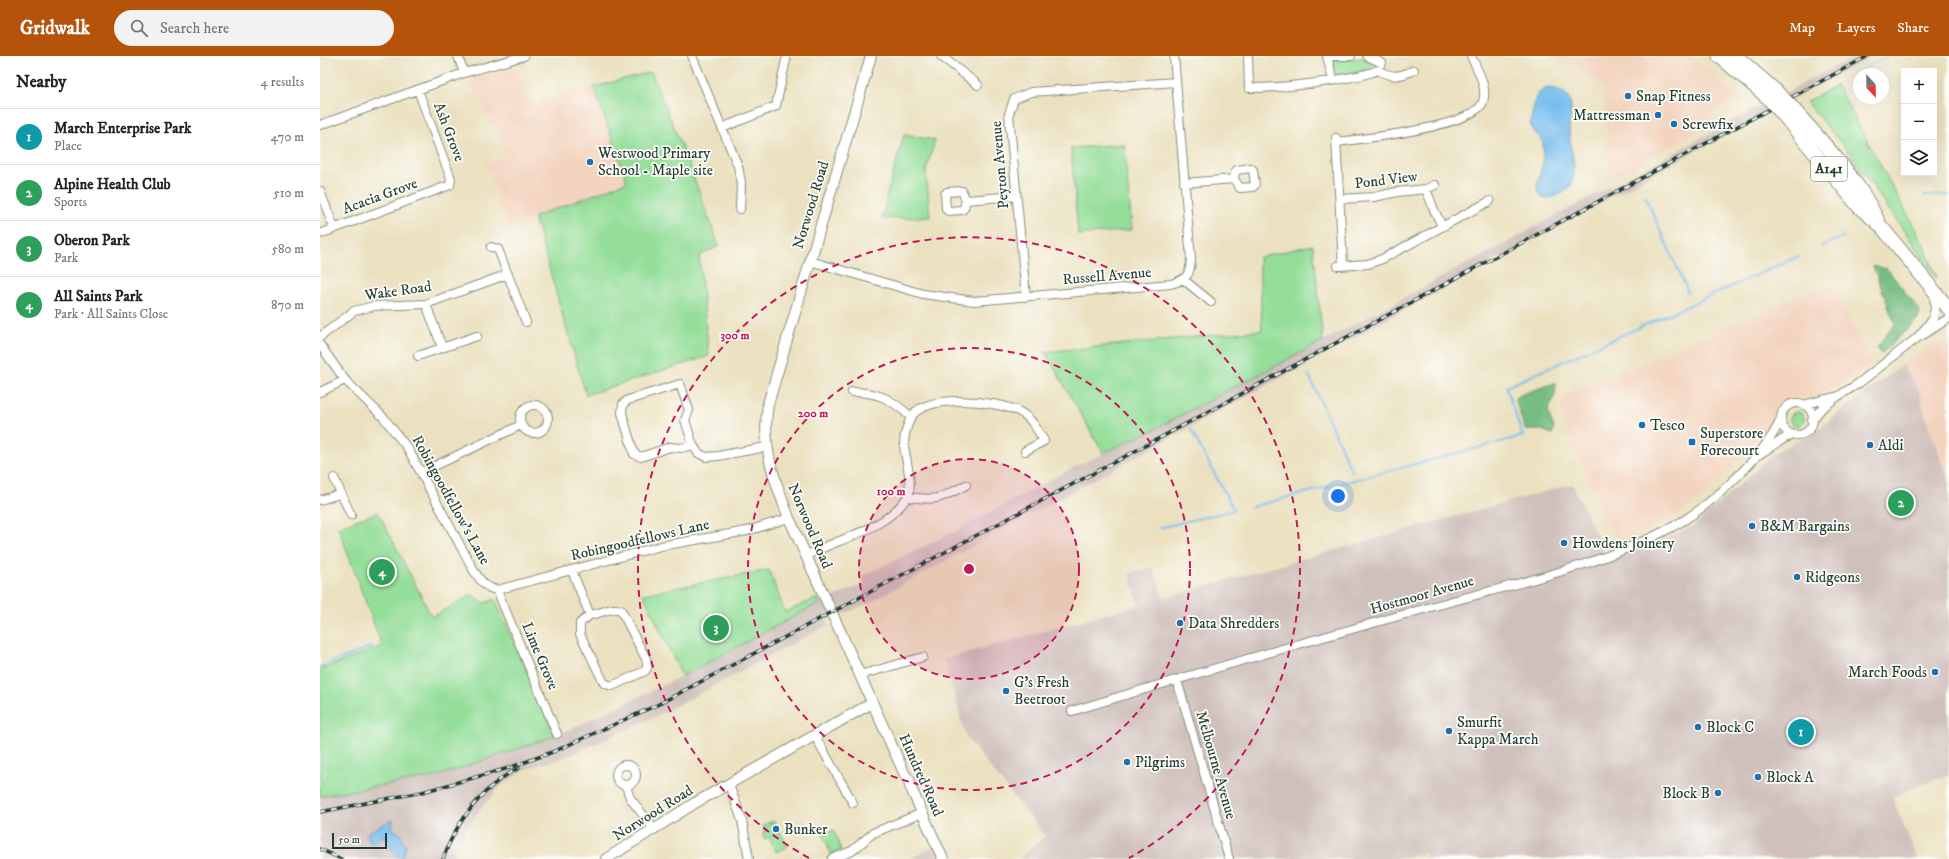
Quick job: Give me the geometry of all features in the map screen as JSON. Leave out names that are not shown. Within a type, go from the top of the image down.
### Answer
[{"type":"highway","name":"A141","points":[[1720,56],[1772,94]]},
{"type":"highway","name":"A141","points":[[1736,56],[1785,108],[1859,207],[1880,225],[1949,309]]},
{"type":"street","points":[[458,56],[464,73]]},
{"type":"street","points":[[320,125],[464,73],[524,56]]},
{"type":"street","points":[[692,56],[738,166],[741,183],[740,209]]},
{"type":"street","name":"Norwood Road","points":[[608,859],[654,829],[872,702],[805,556],[773,476],[766,447],[765,420],[768,404],[871,56]]},
{"type":"street","points":[[941,56],[978,85]]},
{"type":"street","points":[[1174,56],[1191,259],[1190,272],[1184,280],[1211,302]]},
{"type":"street","points":[[1248,56],[1249,88],[1282,88],[1361,75],[1381,63]]},
{"type":"street","points":[[1333,80],[1327,56],[1351,56]]},
{"type":"street","points":[[1368,56],[1381,63],[1387,75],[1396,77],[1414,70]]},
{"type":"street","points":[[1471,56],[1481,77],[1483,86],[1483,102],[1477,110],[1467,116],[1410,132],[1336,140],[1340,199],[1340,265],[1368,264],[1382,259],[1490,201]]},
{"type":"street","points":[[722,128],[776,106],[786,60]]},
{"type":"street","name":"Peyton Avenue","points":[[1026,297],[1009,114],[1014,100],[1031,92],[1176,82]]},
{"type":"street","name":"Ash Grove","points":[[418,90],[451,179],[450,185]]},
{"type":"street","points":[[1184,183],[1234,179]]},
{"type":"street","name":"Acacia Grove","points":[[320,234],[450,185]]},
{"type":"street","name":"Pond View","points":[[1340,199],[1374,197],[1397,192],[1426,189],[1435,186]]},
{"type":"street","points":[[1426,189],[1442,226]]},
{"type":"street","points":[[320,191],[334,228]]},
{"type":"street","points":[[966,200],[1016,196]]},
{"type":"street","points":[[491,247],[498,249],[526,322]]},
{"type":"street","name":"Russell Avenue","points":[[810,261],[923,294],[974,301],[1171,284],[1184,280]]},
{"type":"street","name":"Wake Road","points":[[320,337],[354,312],[374,306],[426,304],[508,274]]},
{"type":"street","points":[[1917,338],[1933,319],[1935,307],[1934,292]]},
{"type":"street","points":[[426,304],[442,347]]},
{"type":"street","points":[[1837,397],[1803,404],[1794,404],[1786,407],[1781,419],[1784,429],[1794,435],[1802,434],[1808,430],[1812,420],[1822,408],[1859,383],[1917,338],[1933,330],[1949,318]]},
{"type":"street","points":[[418,356],[477,336]]},
{"type":"street","name":"Robingoodfellow's Lane","points":[[320,345],[345,380],[384,418],[408,449],[422,472],[474,571],[482,583],[490,589],[497,590]]},
{"type":"street","points":[[320,392],[345,380]]},
{"type":"street","points":[[692,445],[681,448],[670,447],[641,457],[634,454],[622,413],[623,404],[628,400],[680,384],[688,410],[685,420],[692,445],[698,453],[706,457],[766,447]]},
{"type":"street","points":[[852,392],[865,392],[879,395],[894,402],[911,417]]},
{"type":"street","points":[[805,556],[882,522],[894,513],[908,497],[908,466],[904,444],[906,431],[911,417],[925,406],[940,402],[961,401],[1009,408],[1026,416],[1033,423],[1044,441],[1025,451]]},
{"type":"street","points":[[1803,404],[1809,409],[1812,420]]},
{"type":"street","name":"Hostmoor Avenue","points":[[1072,711],[1535,579],[1613,554],[1670,528],[1692,514],[1723,489],[1755,457],[1777,427],[1781,419]]},
{"type":"street","points":[[422,472],[521,425]]},
{"type":"street","name":"Hostmoor Avenue","points":[[1755,457],[1785,438],[1794,435]]},
{"type":"street","points":[[334,478],[340,494],[351,515]]},
{"type":"street","points":[[908,497],[931,500],[941,498],[966,485]]},
{"type":"street","points":[[320,500],[340,494]]},
{"type":"street","name":"Robingoodfellows Lane","points":[[497,590],[661,546],[747,530],[789,518]]},
{"type":"street","points":[[572,571],[590,615]]},
{"type":"street","name":"Lime Grove","points":[[497,590],[557,734]]},
{"type":"street","points":[[613,609],[621,610],[647,661],[647,668],[645,672],[612,686],[604,683],[580,634],[580,623],[590,615],[597,615],[613,609]]},
{"type":"street","points":[[860,675],[923,657]]},
{"type":"street","name":"Melbourne Avenue","points":[[1177,680],[1228,859]]},
{"type":"street","name":"Hundred Road","points":[[872,702],[905,774],[909,779],[910,786],[943,859]]},
{"type":"street","points":[[815,736],[853,803]]},
{"type":"street","points":[[729,785],[742,820],[749,859]]},
{"type":"street","points":[[626,786],[630,798],[654,829]]},
{"type":"street","points":[[832,859],[852,851],[873,833],[922,813]]},
{"type":"shaded area","points":[[1575,56],[1688,56],[1706,68],[1739,99],[1711,113],[1701,129],[1609,181],[1604,94],[1599,84],[1577,64]]},
{"type":"shaded area","points":[[1854,56],[1873,56],[1695,151],[865,605],[827,621],[828,625],[661,714],[566,757],[526,769],[502,785],[481,808],[466,829],[452,859],[320,859],[320,796],[438,776],[555,736],[680,677],[820,603],[865,583],[862,576],[958,530],[1074,467],[1151,431],[1323,341]]},
{"type":"shaded area","name":"Westwood Primary School - Maple site","points":[[516,69],[536,102],[651,72],[687,159],[708,217],[541,240],[534,217],[508,227],[485,164],[508,155],[470,80]]},
{"type":"shaded area","points":[[1832,282],[1872,363],[1837,387],[1812,398],[1804,396],[1775,404],[1775,413],[1771,423],[1708,493],[1669,521],[1631,539],[1624,541],[1614,537],[1567,431],[1562,414],[1560,398]]},
{"type":"shaded area","points":[[1934,344],[1949,349],[1949,464],[1945,466],[1928,425],[1919,391],[1902,365]]},
{"type":"shaded area","points":[[1902,365],[1919,391],[1928,425],[1949,478],[1949,774],[1892,797],[1918,859],[1427,859],[1425,854],[1400,859],[1019,859],[1045,836],[966,737],[944,659],[1139,605],[1129,574],[1153,567],[1163,598],[1572,484],[1609,561],[1694,526],[1776,452],[1817,430]]},
{"type":"shaded area","points":[[936,845],[943,859],[910,859]]},
{"type":"green space","points":[[1363,58],[1374,64],[1374,66],[1371,69],[1340,76],[1335,73],[1331,60]]},
{"type":"green space","points":[[651,72],[687,159],[719,246],[699,256],[709,356],[586,395],[534,217],[627,182],[594,87]]},
{"type":"green space","points":[[1837,85],[1925,247],[1937,278],[1848,151],[1806,102]]},
{"type":"green space","points":[[904,135],[935,140],[926,171],[930,217],[882,219],[887,195]]},
{"type":"green space","points":[[1124,144],[1132,230],[1078,235],[1071,148]]},
{"type":"green space","points":[[1313,245],[1323,341],[1151,431],[1103,453],[1045,352],[1262,330],[1259,257]]},
{"type":"green space","points":[[1873,266],[1887,269],[1920,311],[1918,319],[1882,353],[1877,347],[1895,324]]},
{"type":"green space","points":[[1555,383],[1556,391],[1548,412],[1554,428],[1552,434],[1542,430],[1525,430],[1515,398]]},
{"type":"green space","points":[[1794,412],[1800,412],[1804,416],[1804,422],[1800,426],[1794,426],[1790,422],[1790,416]]},
{"type":"green space","points":[[378,512],[432,617],[472,595],[485,603],[495,599],[555,736],[438,776],[320,796],[320,670],[382,646],[338,527]]},
{"type":"green space","points":[[769,570],[785,612],[818,598],[820,603],[682,676],[643,594]]},
{"type":"green space","points":[[773,821],[776,825],[774,827],[777,832],[779,831],[788,846],[776,852],[769,837],[764,839],[763,833],[765,832],[763,825]]},
{"type":"green space","points":[[834,830],[841,850],[831,854],[823,834]]},
{"type":"water","points":[[1549,88],[1562,91],[1570,101],[1571,109],[1569,131],[1574,174],[1572,182],[1567,190],[1558,195],[1544,199],[1538,193],[1537,185],[1543,163],[1543,145],[1541,138],[1532,130],[1530,122],[1536,98],[1541,90]]},
{"type":"water","points":[[392,820],[394,821],[391,828],[400,834],[406,846],[403,857],[414,859],[401,858],[395,854],[384,836],[373,843],[370,841],[367,834],[369,832]]},
{"type":"waterway","points":[[1866,68],[1887,56]]},
{"type":"waterway","points":[[1925,196],[1949,195]]},
{"type":"waterway","points":[[1645,196],[1688,292]]},
{"type":"waterway","points":[[1822,246],[1844,237]]},
{"type":"waterway","points":[[1251,507],[1523,436],[1506,387],[1799,256]]},
{"type":"waterway","points":[[1309,375],[1352,472]]},
{"type":"waterway","points":[[1159,528],[1234,510],[1191,430]]},
{"type":"waterway","points":[[320,667],[373,646]]},
{"type":"railway","points":[[320,812],[422,792],[509,768],[555,751],[657,705],[1156,440],[1868,56]]},
{"type":"railway","points":[[443,859],[455,832],[472,806],[494,784],[519,768]]},
{"type":"railway","points":[[320,849],[341,859]]},
{"type":"place","name":"Snap Fitness","points":[[1628,96]]},
{"type":"place","name":"Mattressman","points":[[1658,115]]},
{"type":"place","name":"Screwfix","points":[[1674,124]]},
{"type":"place","name":"Westwood Primary School - Maple site","points":[[590,162]]},
{"type":"place","name":"Tesco","points":[[1642,425]]},
{"type":"place","name":"Superstore Forecourt","points":[[1692,442]]},
{"type":"place","name":"Aldi","points":[[1870,445]]},
{"type":"place","name":"Alpine Health Club","points":[[1901,503]]},
{"type":"place","name":"B&M Bargains","points":[[1752,526]]},
{"type":"place","name":"Howdens Joinery","points":[[1564,543]]},
{"type":"place","name":"All Saints Park","points":[[382,572]]},
{"type":"place","name":"Ridgeons","points":[[1797,577]]},
{"type":"place","name":"Data Shredders","points":[[1180,623]]},
{"type":"place","name":"Oberon Park","points":[[716,628]]},
{"type":"place","name":"March Foods","points":[[1935,672]]},
{"type":"place","name":"G's Fresh Beetroot","points":[[1006,691]]},
{"type":"place","name":"Block C","points":[[1698,727]]},
{"type":"place","name":"Smurfit Kappa March","points":[[1449,731]]},
{"type":"place","name":"March Enterprise Park","points":[[1801,732]]},
{"type":"place","name":"Pilgrims","points":[[1127,762]]},
{"type":"place","name":"Block A","points":[[1758,777]]},
{"type":"place","name":"Block B","points":[[1718,793]]},
{"type":"place","name":"Bunker","points":[[776,829]]}]
